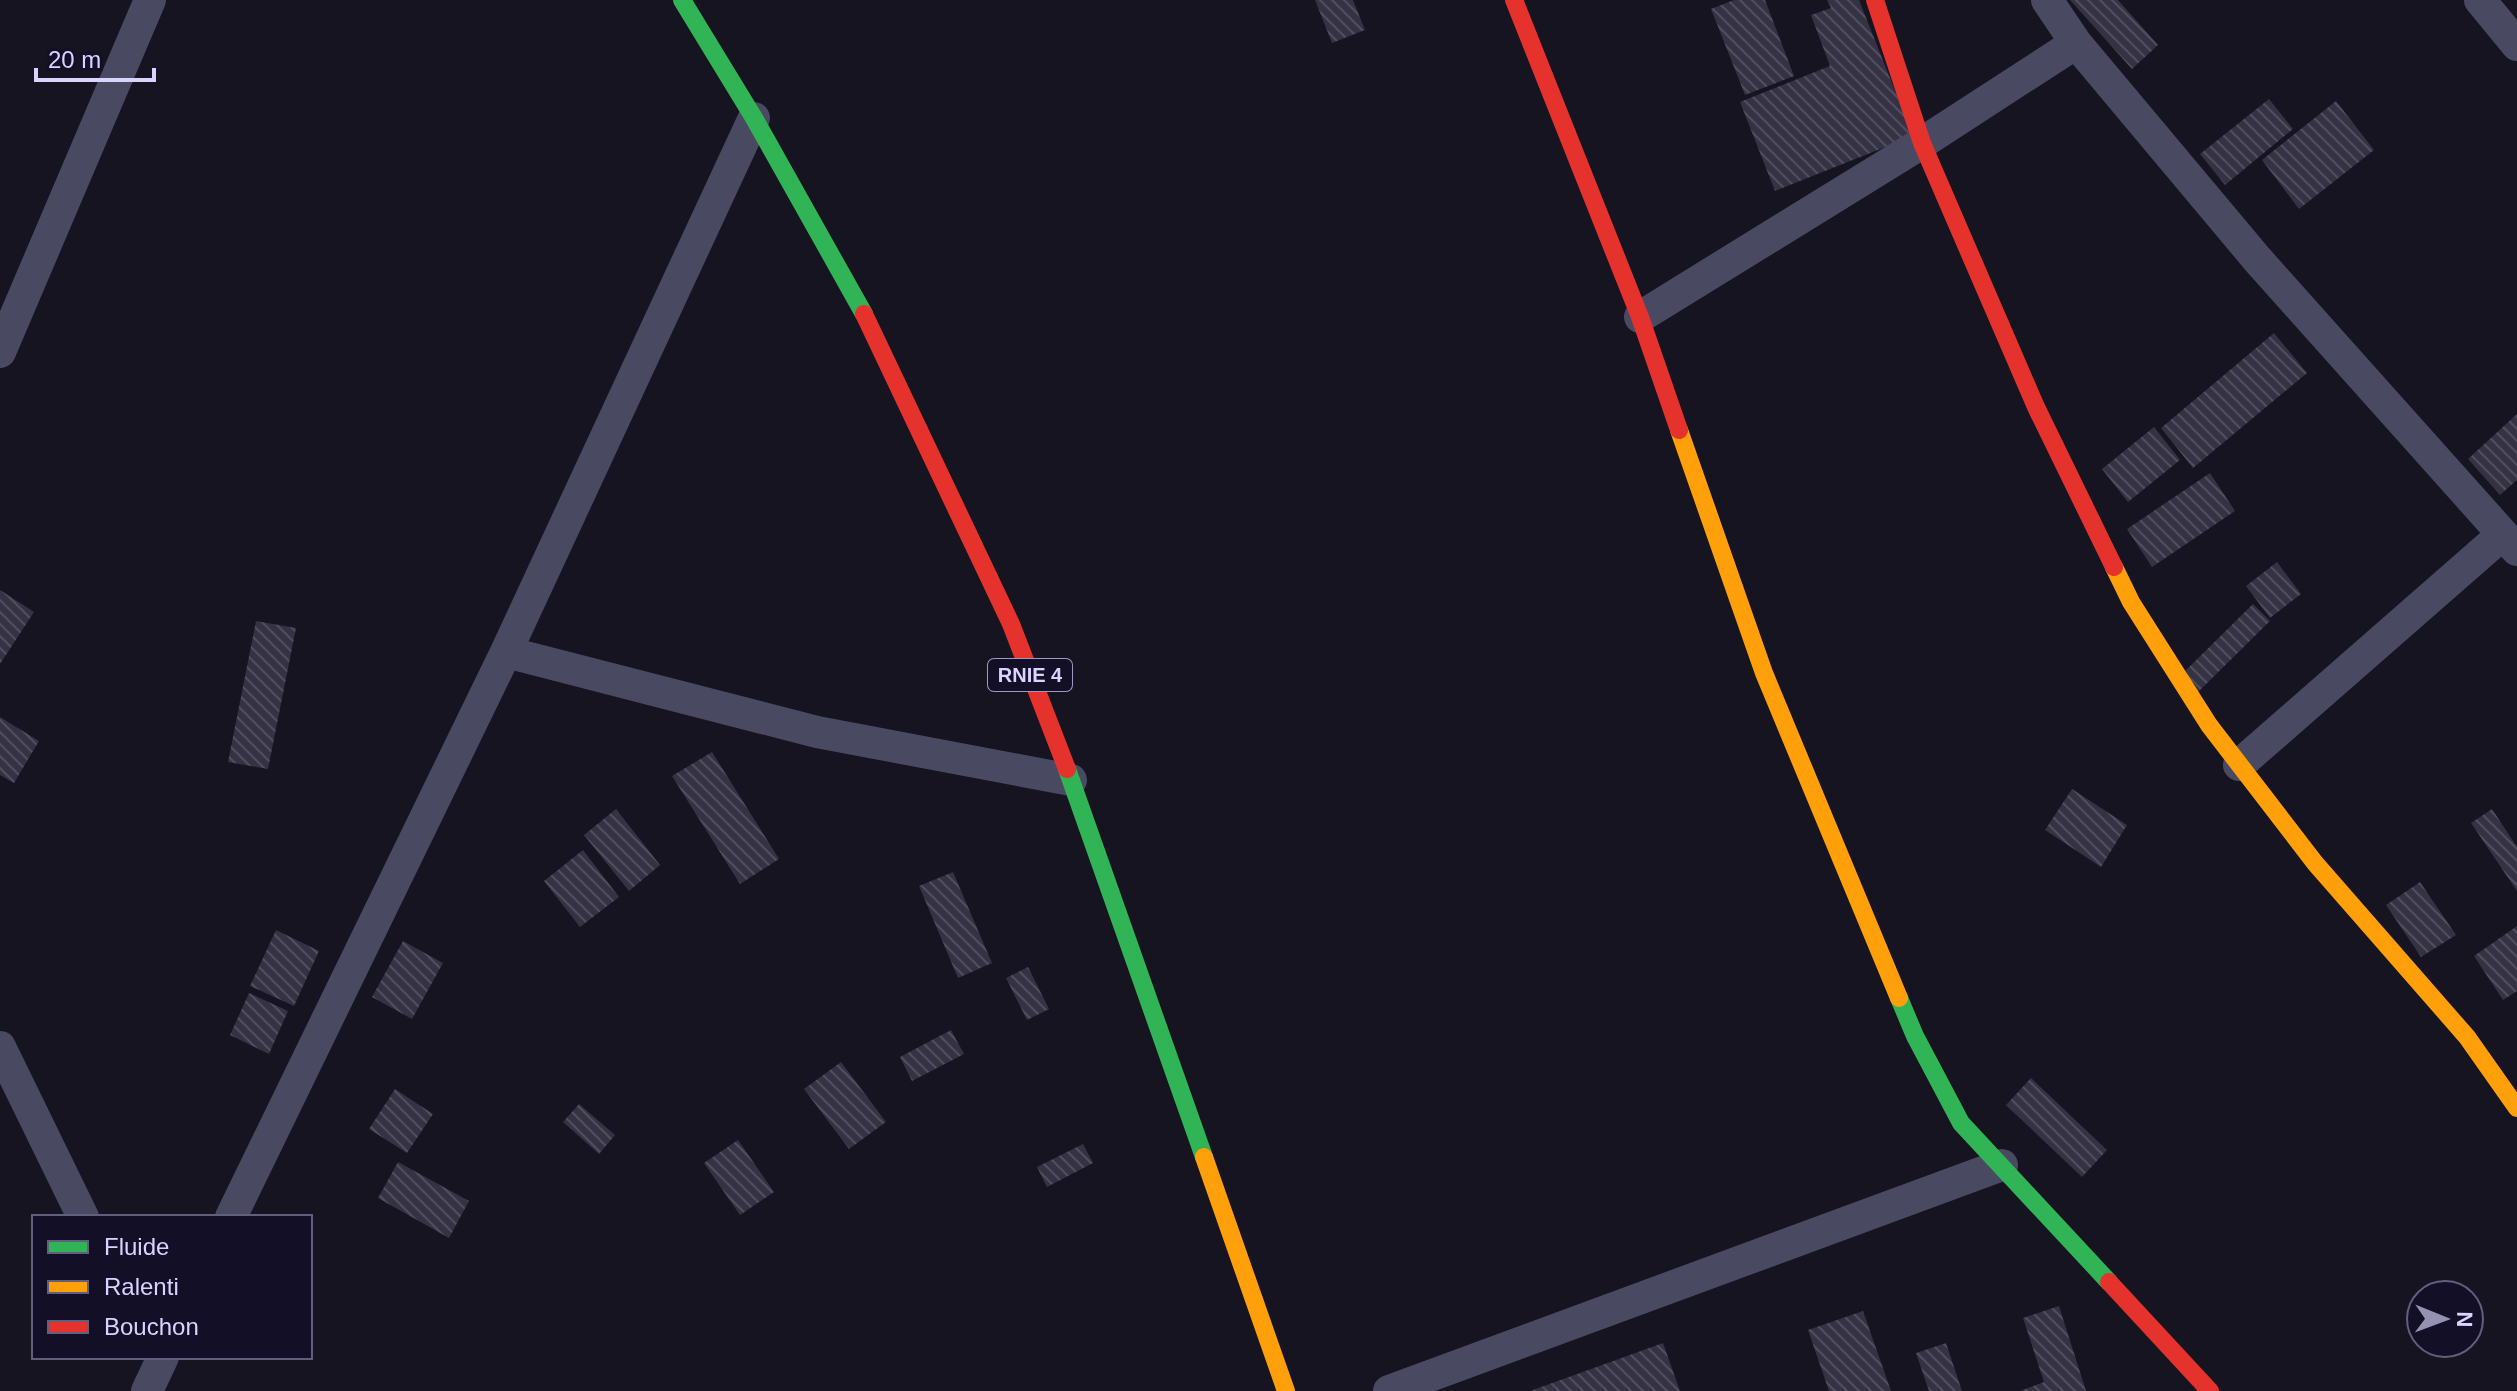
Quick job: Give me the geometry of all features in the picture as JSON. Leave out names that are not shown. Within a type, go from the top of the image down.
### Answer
[{"type":"street","points":[[0,352],[150,0]]},
{"type":"street","name":"RNIE 4","points":[[682,0],[754,118],[863,313],[1011,624],[1071,780],[1286,1391]]},
{"type":"street","points":[[1514,0],[1640,317],[1764,673],[1915,1036],[1961,1123],[2210,1391]]},
{"type":"street","points":[[1875,0],[1922,143],[2036,407],[2131,602],[2209,725],[2239,765],[2315,863],[2467,1037],[2517,1108]]},
{"type":"street","points":[[2047,0],[2076,43],[2257,259],[2510,542],[2239,765]]},
{"type":"street","points":[[2480,0],[2517,45]]},
{"type":"street","points":[[1640,317],[1922,143],[2076,43]]},
{"type":"street","points":[[232,1215],[506,652],[754,118]]},
{"type":"street","points":[[506,652],[817,732],[1071,780]]},
{"type":"street","points":[[0,1047],[82,1215]]},
{"type":"street","points":[[1389,1391],[2002,1165]]},
{"type":"building","points":[[1315,0],[1353,0],[1365,30],[1332,43]]},
{"type":"building","points":[[1734,0],[1765,0],[1794,76],[1745,95],[1711,9]]},
{"type":"building","points":[[1827,0],[1859,0],[1913,136],[1775,191],[1740,102],[1830,66],[1811,15],[1831,8]]},
{"type":"building","points":[[2070,0],[2118,0],[2158,45],[2132,69]]},
{"type":"building","points":[[2269,99],[2293,129],[2225,185],[2200,154]]},
{"type":"building","points":[[2336,101],[2374,150],[2299,209],[2262,160]]},
{"type":"building","points":[[2274,333],[2307,373],[2193,468],[2161,428]]},
{"type":"building","points":[[2517,414],[2517,480],[2500,495],[2468,459]]},
{"type":"building","points":[[2154,427],[2180,460],[2128,502],[2102,469]]},
{"type":"building","points":[[2210,473],[2235,511],[2152,567],[2127,529]]},
{"type":"building","points":[[2277,562],[2301,594],[2270,618],[2246,586]]},
{"type":"building","points":[[0,590],[34,612],[0,664]]},
{"type":"building","points":[[2253,604],[2270,621],[2198,692],[2182,674]]},
{"type":"building","points":[[256,621],[296,628],[268,769],[228,762]]},
{"type":"building","points":[[0,717],[39,741],[14,783],[0,775]]},
{"type":"building","points":[[712,752],[779,859],[740,884],[672,776]]},
{"type":"building","points":[[2072,789],[2127,825],[2101,867],[2045,830]]},
{"type":"building","points":[[616,809],[660,865],[629,891],[584,835]]},
{"type":"building","points":[[2492,809],[2517,847],[2517,891],[2471,823]]},
{"type":"building","points":[[583,850],[619,897],[580,927],[544,881]]},
{"type":"building","points":[[953,872],[992,963],[958,978],[919,886]]},
{"type":"building","points":[[2420,882],[2456,935],[2421,957],[2386,905]]},
{"type":"building","points":[[2517,926],[2517,991],[2503,1000],[2474,956]]},
{"type":"building","points":[[276,930],[319,951],[294,1006],[250,986]]},
{"type":"building","points":[[403,941],[443,963],[412,1019],[372,997]]},
{"type":"building","points":[[1028,967],[1049,1009],[1027,1020],[1006,978]]},
{"type":"building","points":[[249,993],[288,1011],[269,1054],[230,1035]]},
{"type":"building","points":[[951,1030],[964,1054],[912,1081],[900,1057]]},
{"type":"building","points":[[841,1062],[886,1122],[849,1149],[804,1089]]},
{"type":"building","points":[[2031,1078],[2107,1150],[2082,1177],[2006,1105]]},
{"type":"building","points":[[395,1089],[433,1114],[407,1153],[369,1129]]},
{"type":"building","points":[[579,1104],[615,1135],[599,1154],[563,1122]]},
{"type":"building","points":[[738,1140],[774,1192],[740,1215],[704,1163]]},
{"type":"building","points":[[1083,1144],[1093,1163],[1047,1187],[1037,1167]]},
{"type":"building","points":[[398,1162],[469,1201],[449,1238],[378,1198]]},
{"type":"building","points":[[2059,1306],[2086,1391],[2020,1391],[2044,1382],[2023,1318]]},
{"type":"building","points":[[1863,1311],[1891,1391],[1829,1391],[1808,1330]]},
{"type":"building","points":[[1663,1343],[1680,1391],[1530,1391]]},
{"type":"building","points":[[1946,1343],[1962,1391],[1929,1391],[1916,1353]]},
{"type":"traffic: fast","points":[[682,0],[754,118],[864,314]]},
{"type":"traffic: fast","points":[[1067,769],[1204,1157]]},
{"type":"traffic: fast","points":[[1899,998],[1915,1036],[1961,1123],[2109,1282]]},
{"type":"traffic: slow","points":[[1679,430],[1764,673],[1899,998]]},
{"type":"traffic: slow","points":[[2114,567],[2131,602],[2209,725],[2315,863],[2467,1037],[2517,1108]]},
{"type":"traffic: slow","points":[[1204,1157],[1286,1391]]},
{"type":"traffic: jam","points":[[1514,0],[1640,317],[1679,430]]},
{"type":"traffic: jam","points":[[1875,0],[1922,143],[2036,407],[2114,567]]},
{"type":"traffic: jam","points":[[864,314],[1011,624],[1067,769]]},
{"type":"traffic: jam","points":[[2109,1282],[2210,1391]]}]
